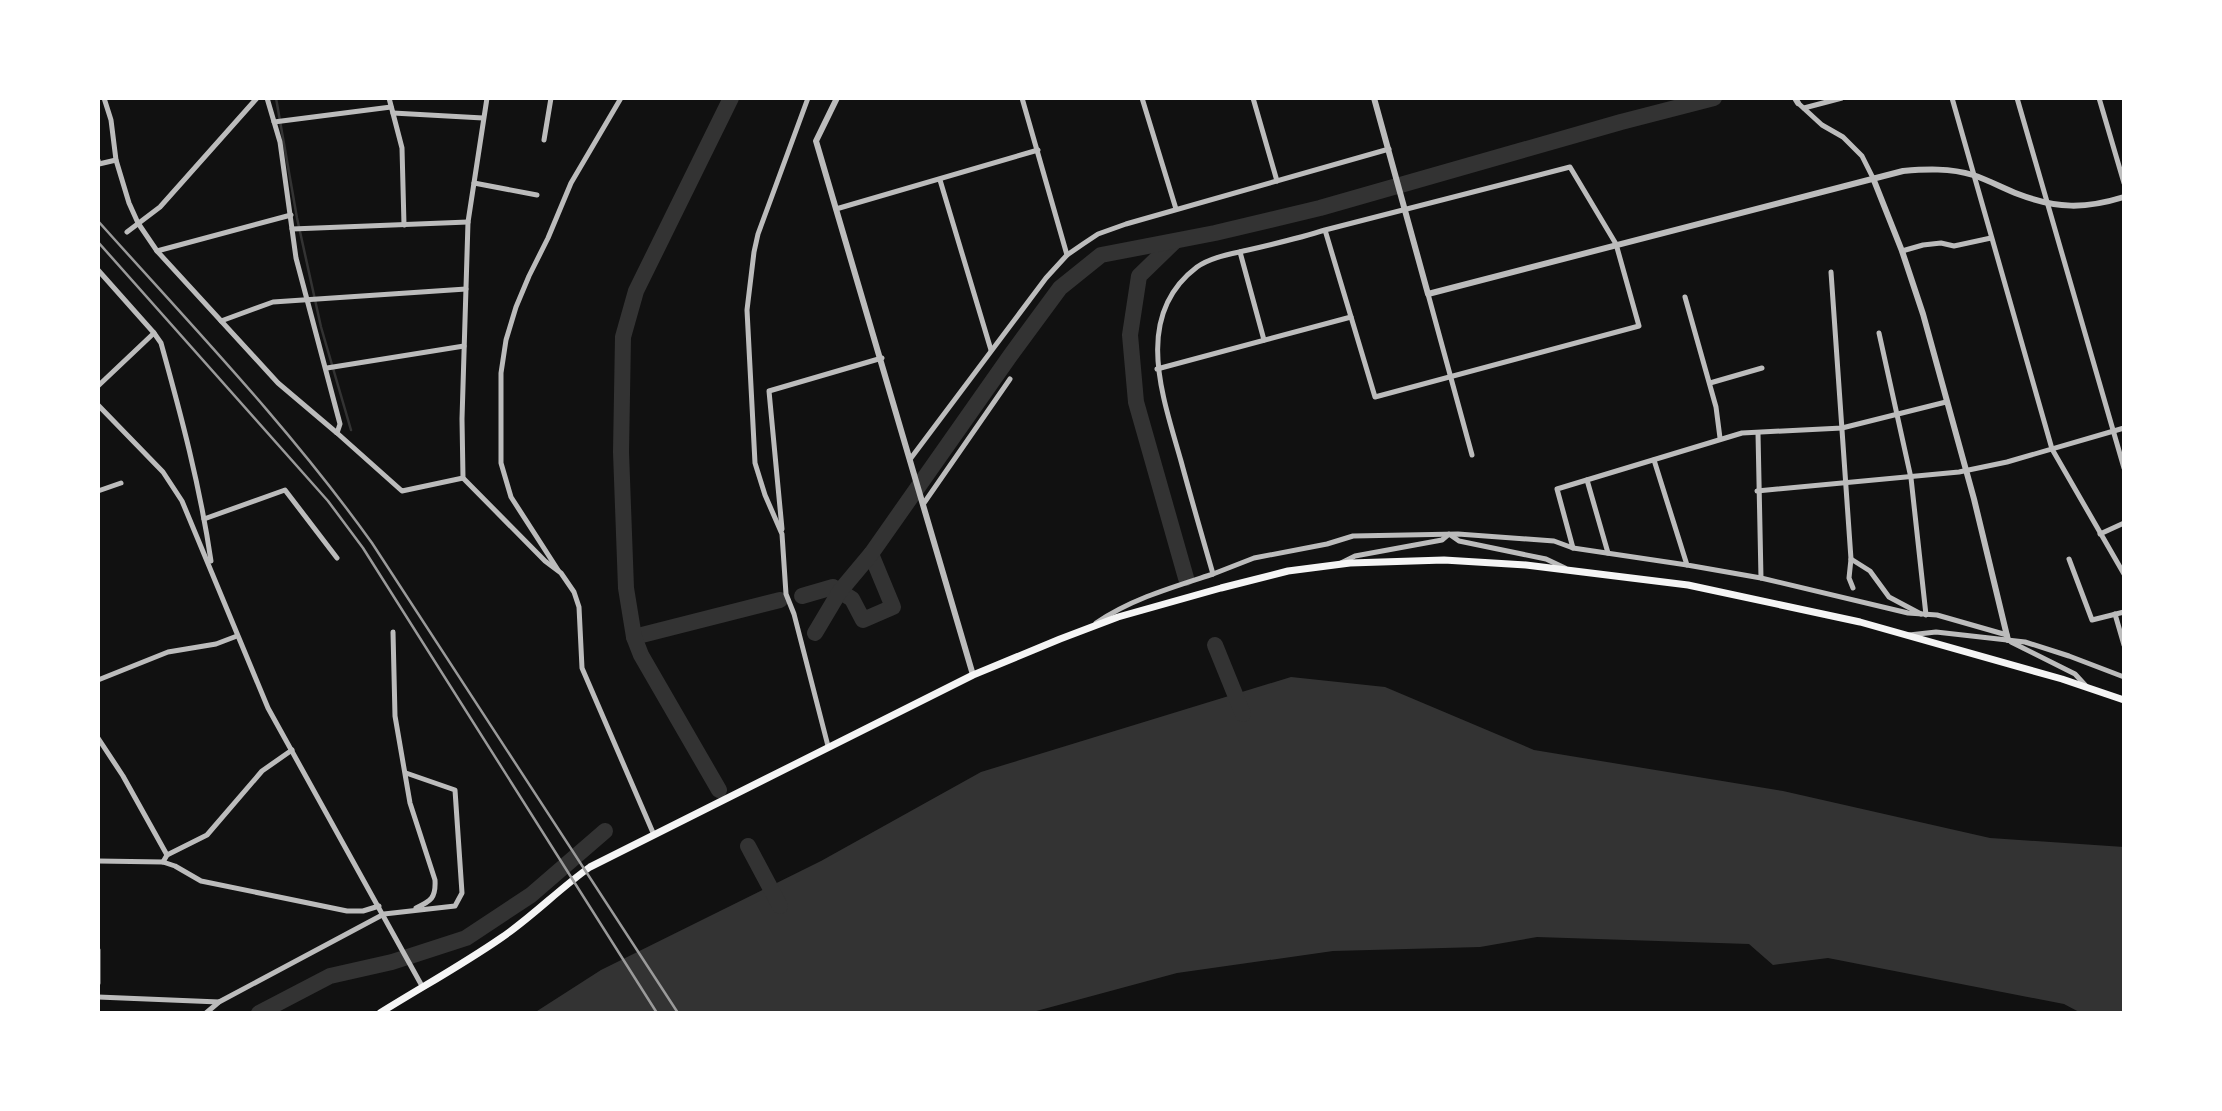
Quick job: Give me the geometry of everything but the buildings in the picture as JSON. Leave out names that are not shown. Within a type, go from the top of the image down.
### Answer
[{"type":"main road","points":[[380,1013],[421,984],[498,940],[590,867],[973,675],[1118,617],[1288,571],[1336,565],[1444,560],[1565,568],[1688,585],[1909,635],[2124,700]]},
{"type":"street","points":[[104,98],[111,120],[116,160],[138,223],[157,251],[278,383],[402,491],[463,478]]},
{"type":"street","points":[[127,232],[160,207],[257,98]]},
{"type":"street","points":[[267,98],[291,215],[296,258],[340,424],[337,433]]},
{"type":"street","points":[[389,98],[402,148],[404,225]]},
{"type":"street","points":[[487,98],[468,222],[463,478],[545,561],[561,573]]},
{"type":"street","points":[[544,140],[551,98]]},
{"type":"street","points":[[621,98],[571,183],[516,307],[506,340],[501,373],[501,463],[510,497],[573,592],[579,607],[582,668],[654,835]]},
{"type":"street","points":[[782,534],[755,463],[747,310],[758,234],[808,98]]},
{"type":"street","points":[[837,98],[816,141],[973,675]]},
{"type":"street","points":[[1022,98],[1068,255]]},
{"type":"street","points":[[1142,98],[1176,209]]},
{"type":"street","points":[[1253,98],[1276,181]]},
{"type":"street","points":[[1374,98],[1472,455]]},
{"type":"street","points":[[1799,103],[1842,98]]},
{"type":"street","points":[[1952,98],[2052,449],[2124,574]]},
{"type":"street","points":[[2017,98],[2124,468]]},
{"type":"street","points":[[2099,98],[2124,183]]},
{"type":"street","points":[[1799,103],[1822,125],[1843,137],[1862,156],[1902,251],[1923,314],[1966,470],[2008,638]]},
{"type":"street","points":[[274,122],[392,110],[483,118]]},
{"type":"street","points":[[836,209],[1038,150]]},
{"type":"street","points":[[912,461],[1025,303],[1068,255],[1098,234],[1276,181],[1390,153]]},
{"type":"street","points":[[98,160],[99,164],[116,160]]},
{"type":"street","points":[[1213,574],[1157,369],[1157,345],[1163,315],[1175,290],[1197,267],[1240,252],[1405,207],[1570,167],[1616,244],[1639,326],[1375,397],[1325,230]]},
{"type":"street","points":[[1428,294],[1903,171],[1951,170],[2048,204],[2077,207],[2102,204],[2124,197]]},
{"type":"street","points":[[940,180],[991,350]]},
{"type":"street","points":[[474,183],[537,195]]},
{"type":"street","points":[[157,251],[291,215]]},
{"type":"street","points":[[292,229],[468,222]]},
{"type":"street","points":[[1902,251],[1941,243],[1954,246],[1991,237]]},
{"type":"street","points":[[1240,252],[1264,340]]},
{"type":"street","points":[[98,270],[161,342],[185,428],[205,519],[212,571]]},
{"type":"street","points":[[1831,272],[1851,559],[1849,578],[1853,588]]},
{"type":"street","points":[[221,321],[273,302],[466,289]]},
{"type":"street","points":[[1685,297],[1716,407],[1720,438]]},
{"type":"street","points":[[1157,369],[1351,317]]},
{"type":"street","points":[[98,386],[154,333]]},
{"type":"street","points":[[1879,333],[1911,478],[1924,614]]},
{"type":"street","points":[[327,369],[464,346]]},
{"type":"street","points":[[828,746],[794,614],[786,594],[769,391],[881,358]]},
{"type":"street","points":[[1710,383],[1762,368]]},
{"type":"street","points":[[924,503],[1010,379]]},
{"type":"street","points":[[1573,548],[1557,489],[1742,433],[1842,428],[1946,402]]},
{"type":"street","points":[[98,405],[163,472],[182,501],[268,709],[421,984]]},
{"type":"street","points":[[1757,491],[1911,478],[1966,470],[2007,462],[2124,428]]},
{"type":"street","points":[[1758,433],[1760,578]]},
{"type":"street","points":[[1654,460],[1687,565]]},
{"type":"street","points":[[1587,480],[1608,553]]},
{"type":"street","points":[[98,491],[121,484]]},
{"type":"street","points":[[205,519],[285,490],[337,558]]},
{"type":"street","points":[[2100,534],[2124,523]]},
{"type":"street","points":[[1336,565],[1355,556],[1442,540],[1449,534]]},
{"type":"street","points":[[1449,534],[1459,541],[1546,559],[1565,568]]},
{"type":"street","points":[[1087,629],[1122,608],[1156,593],[1254,558],[1327,544],[1353,536],[1449,534],[1554,541],[1573,548],[1760,578],[1908,613],[1937,615],[2036,645],[2124,677]]},
{"type":"street","points":[[1851,559],[1870,571],[1889,597],[1924,614]]},
{"type":"street","points":[[2069,559],[2091,620],[2124,612]]},
{"type":"street","points":[[2115,614],[2124,645]]},
{"type":"street","points":[[393,632],[395,716],[410,803],[435,880],[436,893],[431,901],[410,911]]},
{"type":"street","points":[[1909,635],[1936,632],[2008,638],[2075,674],[2088,688]]},
{"type":"street","points":[[98,680],[168,652],[216,644],[237,636]]},
{"type":"street","points":[[2112,673],[2124,671]]},
{"type":"street","points":[[98,738],[123,776],[167,855]]},
{"type":"street","points":[[163,862],[167,855],[206,835],[262,771],[292,750]]},
{"type":"street","points":[[206,1013],[219,1002],[384,914],[456,906],[462,893],[455,790],[406,773]]},
{"type":"street","points":[[98,861],[163,862],[201,881],[347,911],[363,911],[379,906]]},
{"type":"street","points":[[98,950],[98,982]]},
{"type":"street","points":[[98,997],[219,1002]]},
{"type":"shaded area","points":[[1291,677],[1385,687],[1534,750],[1783,791],[1990,838],[2124,847],[2124,1013],[2081,1013],[2064,1004],[1828,958],[1773,965],[1749,944],[1537,937],[1480,947],[1333,951],[1177,973],[1029,1013],[534,1013],[601,970],[821,861],[981,772]]},
{"type":"waterway","points":[[276,98],[297,218],[321,327],[351,430]]},
{"type":"waterway","points":[[719,790],[641,655],[634,637],[626,588],[621,452],[623,337],[636,291],[731,98]]},
{"type":"waterway","points":[[815,633],[840,591],[871,554],[1060,288],[1101,255],[1215,233],[1320,208],[1714,98]]},
{"type":"waterway","points":[[1174,242],[1139,276],[1130,335],[1136,402],[1186,578]]},
{"type":"waterway","points":[[802,596],[833,587],[852,599],[863,620],[893,607],[871,554]]},
{"type":"waterway","points":[[634,637],[780,600]]},
{"type":"waterway","points":[[1215,645],[1243,714]]},
{"type":"waterway","points":[[259,1013],[330,976],[392,962],[466,938],[531,895],[605,831]]},
{"type":"waterway","points":[[748,846],[780,906]]},
{"type":"railway","points":[[98,221],[274,418],[341,500],[372,543],[678,1013]]},
{"type":"railway","points":[[98,242],[328,501],[363,548],[657,1013]]}]
